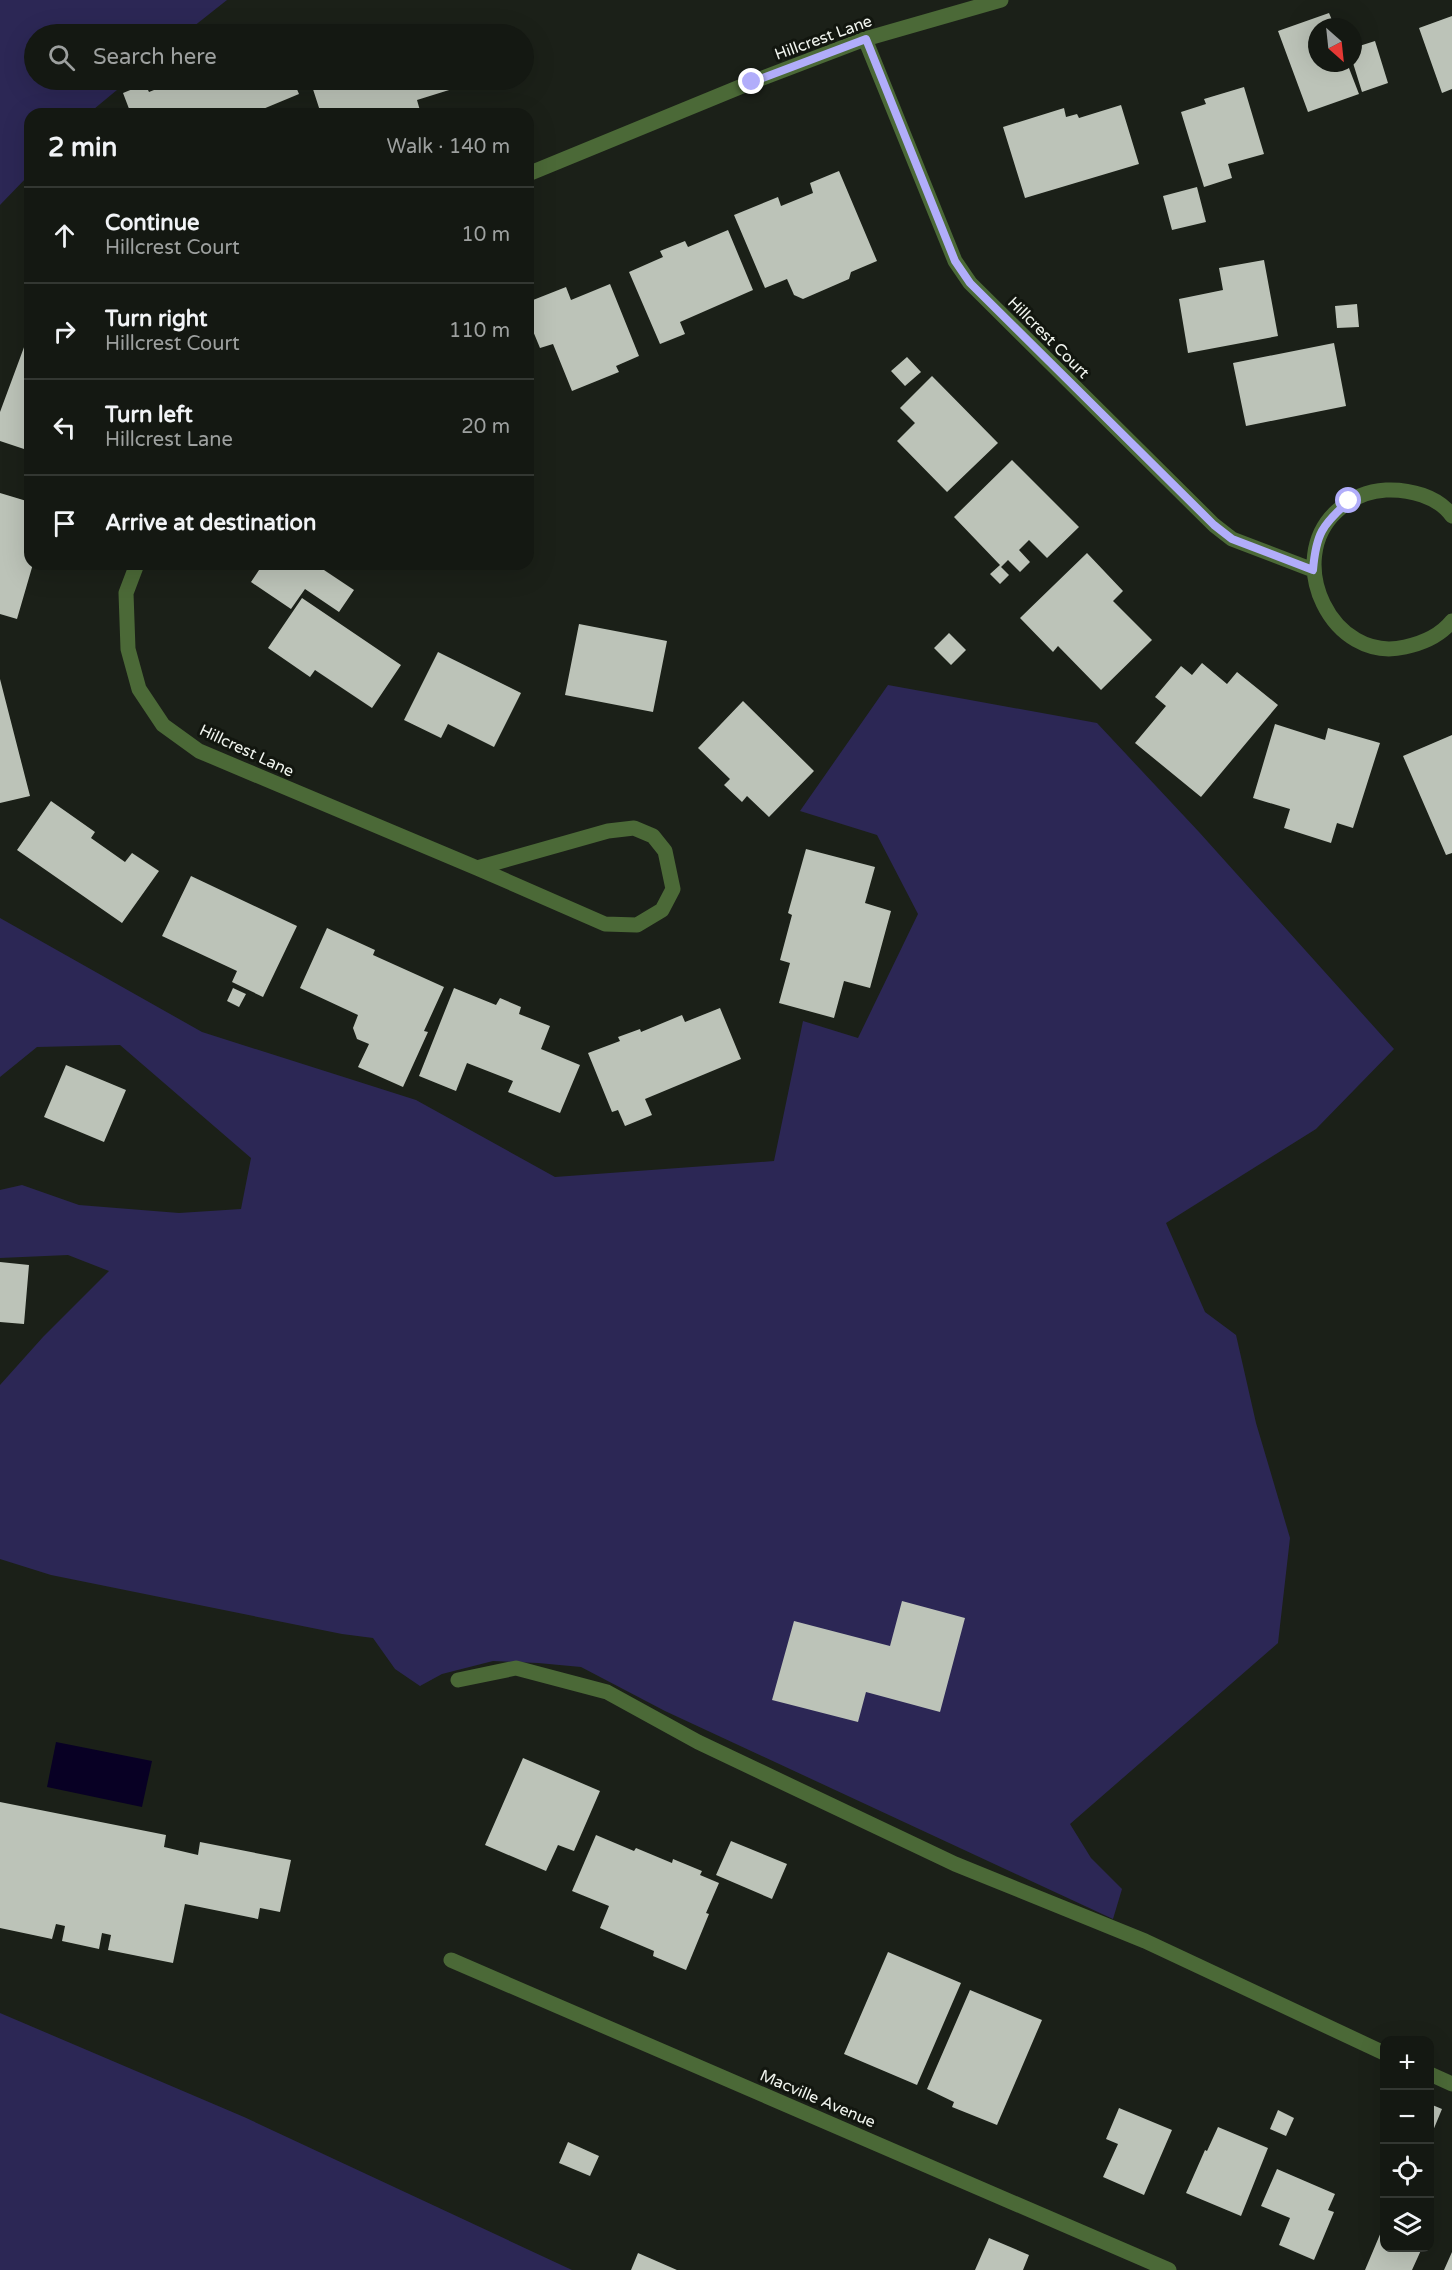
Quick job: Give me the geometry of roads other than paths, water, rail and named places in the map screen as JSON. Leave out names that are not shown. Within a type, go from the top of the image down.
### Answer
[{"type":"street","name":"Hillcrest Lane","points":[[534,172],[752,82],[866,39],[1001,0]]},
{"type":"street","name":"Hillcrest Court","points":[[866,39],[955,261],[970,283],[1214,525],[1232,539],[1313,570]]},
{"type":"street","points":[[1452,516],[1427,496],[1401,489],[1374,490],[1349,501],[1329,519],[1316,543],[1313,570],[1319,595],[1330,616],[1349,635],[1370,647],[1396,650],[1421,644],[1444,631],[1452,621]]},
{"type":"street","name":"Hillcrest Lane","points":[[135,570],[126,593],[128,648],[139,689],[163,725],[199,751],[605,924],[637,925],[662,910],[673,889],[665,851],[653,836],[634,828],[608,831],[477,868]]},
{"type":"street","points":[[458,1680],[516,1668],[608,1692],[698,1742],[955,1864],[1145,1941],[1380,2050]]},
{"type":"street","name":"Macville Avenue","points":[[452,1960],[1169,2270]]},
{"type":"street","points":[[1434,2075],[1452,2084]]}]
